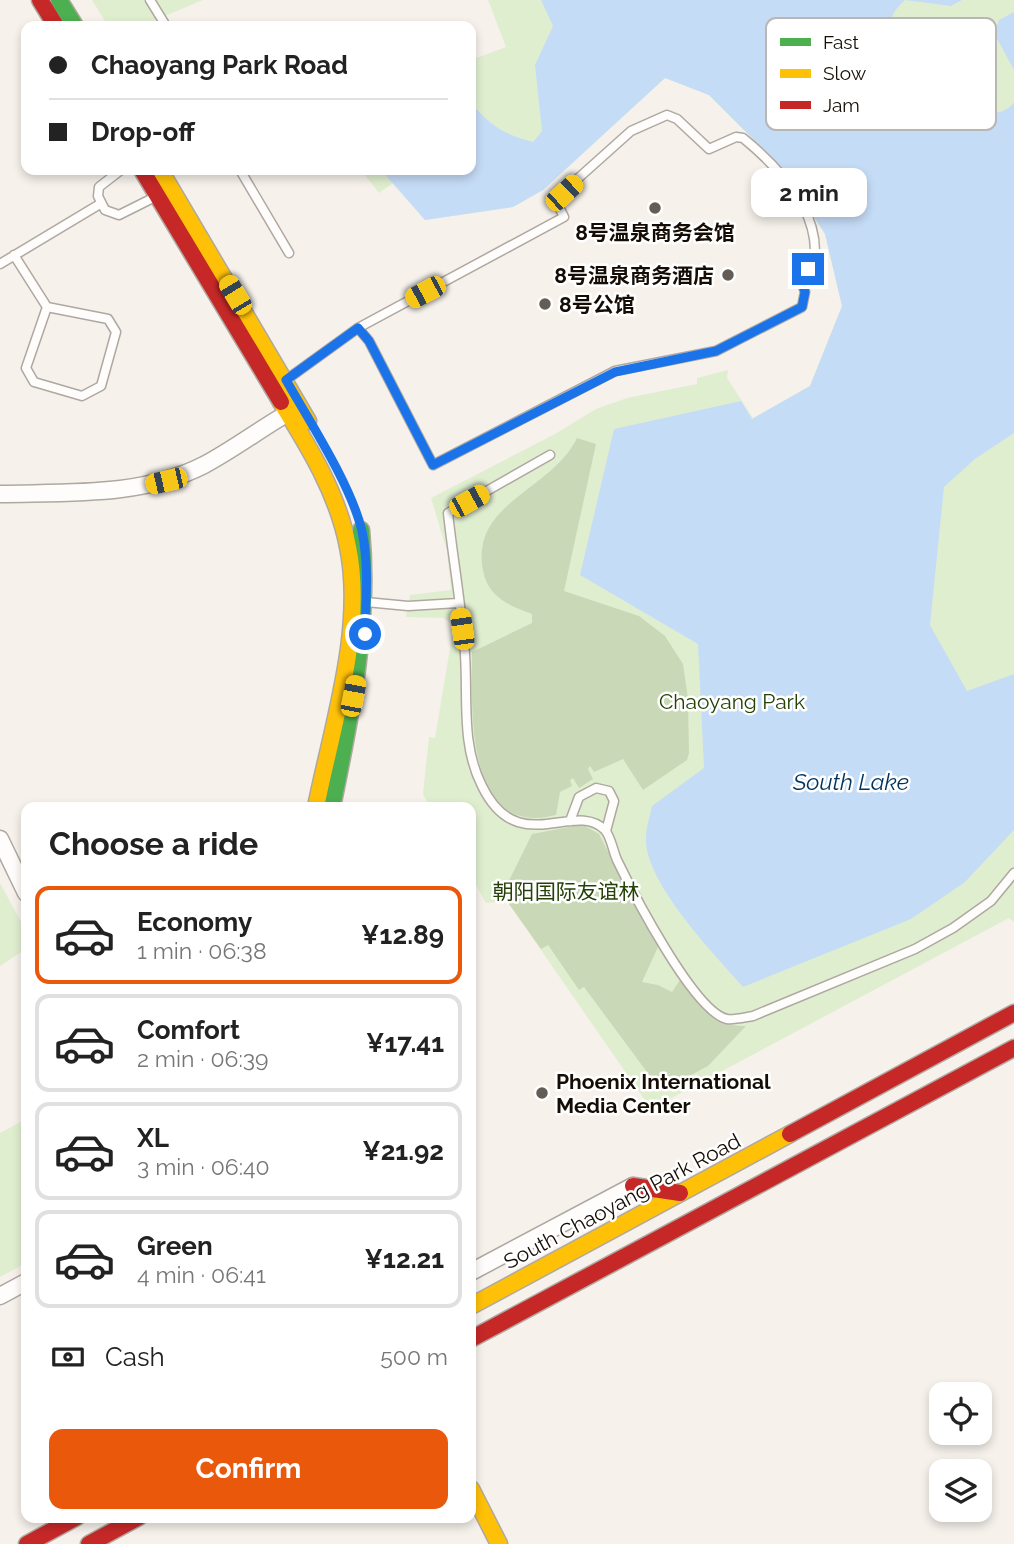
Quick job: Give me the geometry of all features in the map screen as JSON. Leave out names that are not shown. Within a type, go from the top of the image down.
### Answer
[{"type":"main road","points":[[40,0],[53,21]]},
{"type":"main road","points":[[59,0],[72,21]]},
{"type":"main road","points":[[145,175],[348,494],[361,529],[368,573],[365,634],[333,802]]},
{"type":"main road","points":[[163,175],[286,380],[294,410],[335,500],[347,535],[352,576],[348,637],[317,802]]},
{"type":"main road","name":"South Chaoyang Park Road","points":[[476,1303],[1014,1013]]},
{"type":"main road","points":[[476,1336],[1014,1048]]},
{"type":"main road","points":[[633,1186],[680,1193]]},
{"type":"main road","points":[[476,1499],[499,1544]]},
{"type":"main road","points":[[27,1544],[66,1523]]},
{"type":"main road","points":[[89,1544],[128,1523]]},
{"type":"street","points":[[0,494],[124,490],[166,481],[203,465],[294,410]]},
{"type":"street","points":[[0,839],[21,882]]},
{"type":"street","points":[[476,1269],[633,1186]]},
{"type":"street","points":[[0,1296],[21,1285]]},
{"type":"lane","points":[[150,0],[163,21]]},
{"type":"lane","points":[[286,380],[358,328],[565,217],[555,199],[631,131],[667,115],[677,119],[709,149],[736,137],[743,138],[784,175],[810,224],[816,253],[801,280],[805,292],[802,307],[716,351],[615,372],[433,465],[369,341],[358,328]]},
{"type":"lane","points":[[115,175],[99,187],[100,204],[105,210],[120,215],[157,196]]},
{"type":"lane","points":[[243,175],[289,253]]},
{"type":"lane","points":[[0,264],[100,204]]},
{"type":"lane","points":[[14,255],[47,307],[108,319],[116,332],[101,386],[82,396],[34,382],[26,368],[47,307]]},
{"type":"lane","points":[[550,455],[448,513],[465,654],[467,732],[481,785],[499,811],[530,827],[587,821],[606,831]]},
{"type":"lane","points":[[366,602],[408,606],[458,603]]},
{"type":"lane","points":[[570,821],[579,797],[596,788],[609,792],[614,801],[606,831],[616,858],[682,976],[709,1009],[727,1019],[753,1016],[915,949],[953,928],[991,901],[1014,873]]},
{"type":"green space","points":[[92,0],[203,0],[153,21],[105,21]]},
{"type":"green space","name":"South Lake","points":[[488,0],[1014,0],[1014,922],[1009,918],[651,1109],[507,901],[486,903],[476,885],[476,802],[427,802],[423,794],[429,737],[435,738],[454,624],[443,618],[406,617],[410,595],[451,590],[447,551],[431,498],[555,434],[596,409],[627,398],[697,384],[697,378],[728,370],[727,378],[753,418],[810,386],[842,306],[825,234],[782,168],[709,95],[665,78],[543,190],[513,207],[425,220],[393,183],[379,193],[365,175],[476,175],[476,58],[506,47]]},
{"type":"green space","points":[[577,438],[596,444],[564,591],[639,616],[665,636],[683,664],[688,699],[689,753],[687,760],[643,790],[623,759],[594,772],[590,766],[588,769],[593,779],[579,788],[573,778],[570,780],[572,786],[560,792],[556,815],[526,817],[504,808],[489,789],[480,764],[474,735],[472,652],[532,623],[532,614],[500,599],[489,587],[483,570],[482,547],[489,529],[500,513],[550,472]]},
{"type":"green space","name":"朝阳国际友谊林","points":[[585,826],[599,834],[658,947],[642,982],[658,985],[672,992],[680,980],[707,1012],[725,1023],[746,1026],[708,1066],[661,1091],[584,987],[579,990],[548,945],[541,949],[507,901],[500,899],[532,834]]},
{"type":"green space","points":[[0,883],[21,922],[21,952],[0,966]]},
{"type":"green space","points":[[21,1122],[21,1266],[0,1277],[0,1133]]},
{"type":"water","name":"South Lake","points":[[541,0],[905,0],[893,18],[766,18],[766,130],[996,130],[996,112],[1007,109],[1014,102],[1014,433],[975,459],[944,487],[930,625],[967,691],[1014,674],[1014,830],[965,882],[911,919],[743,987],[683,917],[668,896],[648,856],[646,838],[652,806],[704,768],[698,644],[580,575],[614,429],[741,401],[752,419],[810,386],[842,306],[825,234],[782,168],[709,95],[665,78],[543,190],[513,207],[425,220],[385,175],[476,175],[476,108],[498,128],[533,142],[542,131],[535,65],[553,26]]},
{"type":"water","points":[[905,0],[962,0],[951,6]]},
{"type":"water","points":[[1014,12],[1014,70],[996,37],[999,20]]},
{"type":"traffic: fast","points":[[59,0],[72,21]]},
{"type":"traffic: fast","points":[[333,802],[352,704],[361,635],[361,530]]},
{"type":"traffic: slow","points":[[163,175],[308,421]]},
{"type":"traffic: slow","points":[[281,402],[330,490],[343,527],[352,578],[350,644],[317,802]]},
{"type":"traffic: slow","points":[[476,1303],[790,1134]]},
{"type":"traffic: slow","points":[[476,1499],[499,1544]]},
{"type":"traffic: jam","points":[[40,0],[53,21]]},
{"type":"traffic: jam","points":[[145,175],[281,402]]},
{"type":"traffic: jam","points":[[790,1134],[1014,1013]]},
{"type":"traffic: jam","points":[[476,1336],[1014,1048]]},
{"type":"traffic: jam","points":[[633,1186],[680,1193]]},
{"type":"traffic: jam","points":[[27,1544],[66,1523]]},
{"type":"traffic: jam","points":[[89,1544],[128,1523]]},
{"type":"place","name":"8号温泉商务会馆","points":[[655,208]]},
{"type":"place","name":"8号温泉商务酒店","points":[[728,275]]},
{"type":"place","name":"8号公馆","points":[[545,304]]},
{"type":"place","name":"Phoenix International Media Center","points":[[542,1093]]},
{"type":"route","points":[[365,634],[368,573],[361,529],[348,494],[286,380],[358,328],[369,341],[433,465],[615,372],[716,351],[802,307],[805,292],[801,280],[808,269]]},
{"type":"park label","name":"Chaoyang Park","points":[[732,701]]}]
